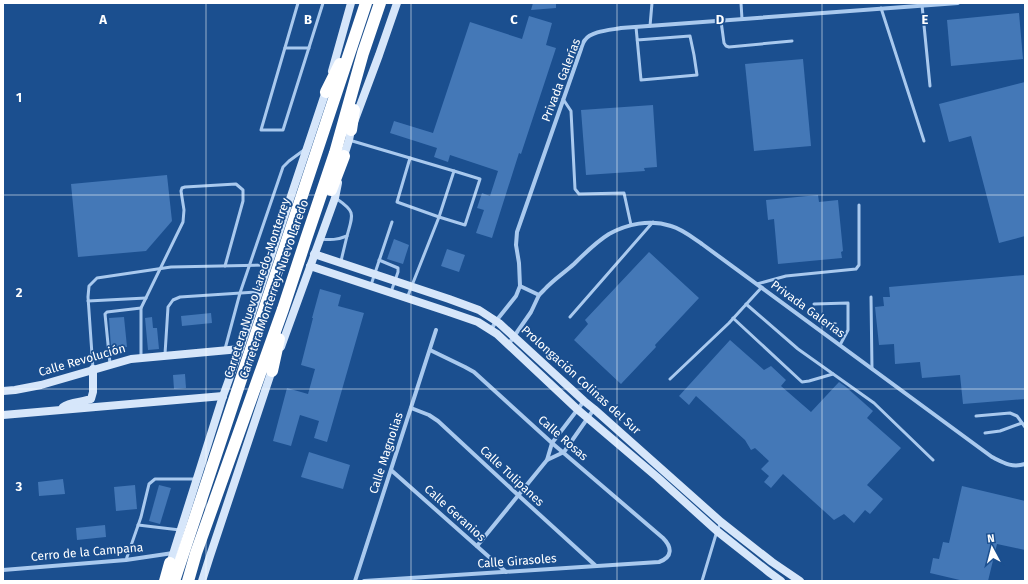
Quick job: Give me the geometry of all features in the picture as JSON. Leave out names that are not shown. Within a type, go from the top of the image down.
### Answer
[{"type":"highway","name":"Carretera Nuevo Laredo-Monterrey","points":[[174,581],[366,3]]},
{"type":"highway","name":"Carretera Monterrey-Nuevo Laredo","points":[[188,581],[196,553],[283,309],[335,153],[347,136],[362,53],[380,3]]},
{"type":"highway","points":[[326,92],[359,25]]},
{"type":"highway","points":[[306,239],[316,226],[344,156]]},
{"type":"highway","points":[[272,371],[284,317],[283,309]]},
{"type":"highway","points":[[164,581],[172,558]]},
{"type":"street","points":[[172,558],[223,396],[326,92],[351,3]]},
{"type":"street","points":[[202,581],[272,371],[335,198],[347,136],[379,55],[397,3]]},
{"type":"street","name":"Privada Galerías","points":[[520,286],[516,246],[518,232],[581,49],[586,39],[593,34],[602,31],[636,27],[958,3]]},
{"type":"street","name":"Privada Galerías","points":[[508,345],[531,312],[539,295],[568,268],[608,235],[631,225],[654,222],[670,225],[690,235],[992,457],[1005,464],[1025,464]]},
{"type":"street","name":"Prolongación Colinas del Sur","points":[[314,254],[479,310],[496,321],[721,522],[772,562],[800,581]]},
{"type":"street","name":"Prolongación Colinas del Sur","points":[[310,266],[478,322],[497,334],[578,409],[717,531],[781,581]]},
{"type":"street","points":[[491,330],[496,321],[516,296],[520,286],[539,295]]},
{"type":"street","name":"Calle Magnolias","points":[[355,581],[436,330]]},
{"type":"street","name":"Calle Revolución","points":[[3,391],[42,385],[131,359],[240,349]]},
{"type":"street","name":"Calle Rosas","points":[[430,350],[455,361],[474,372],[552,443],[663,538],[669,545],[669,555]]},
{"type":"street","points":[[61,410],[64,406],[91,399],[93,392],[93,369]]},
{"type":"street","points":[[3,415],[223,396]]},
{"type":"street","points":[[477,546],[547,460],[552,443],[584,401]]},
{"type":"street","name":"Calle Tulipanes","points":[[411,408],[429,415],[438,421],[596,566]]},
{"type":"street","points":[[547,460],[564,452],[594,408]]},
{"type":"street","name":"Calle Geranios","points":[[391,470],[506,572]]},
{"type":"street","name":"Calle Girasoles","points":[[364,581],[660,562],[669,555]]},
{"type":"street","name":"Cerro de la Campana","points":[[3,570],[126,560],[172,558]]},
{"type":"lane","points":[[298,3],[261,130],[283,130],[323,3]]},
{"type":"lane","points":[[650,26],[652,3]]},
{"type":"lane","points":[[741,3],[742,19]]},
{"type":"lane","points":[[922,5],[930,86]]},
{"type":"lane","points":[[881,8],[924,141]]},
{"type":"lane","points":[[721,20],[724,43],[729,48],[792,41]]},
{"type":"lane","points":[[636,27],[637,40],[641,80],[697,75],[690,36],[637,40]]},
{"type":"lane","points":[[285,48],[309,48]]},
{"type":"lane","points":[[563,99],[571,111],[575,190],[579,194],[624,193],[631,225]]},
{"type":"lane","points":[[347,136],[410,158],[480,179],[465,225],[397,202],[410,158]]},
{"type":"lane","points":[[224,351],[240,293],[283,167],[306,149]]},
{"type":"lane","points":[[407,298],[439,217],[454,171]]},
{"type":"lane","points":[[141,358],[141,308],[183,222],[184,210],[181,191],[185,186],[236,184],[243,190],[243,201],[225,266]]},
{"type":"lane","points":[[335,198],[349,208],[352,218],[341,263]]},
{"type":"lane","points":[[757,284],[786,276],[856,269],[859,265],[859,206]]},
{"type":"lane","points":[[370,286],[392,222]]},
{"type":"lane","points":[[570,317],[654,222]]},
{"type":"lane","points":[[320,239],[334,240],[347,236]]},
{"type":"lane","points":[[379,260],[398,268],[391,292]]},
{"type":"lane","points":[[93,369],[88,301],[89,286],[97,278],[171,267],[268,264]]},
{"type":"lane","points":[[670,379],[733,318],[762,287]]},
{"type":"lane","points":[[165,356],[168,307],[172,300],[180,297],[259,292]]},
{"type":"lane","points":[[870,297],[872,369]]},
{"type":"lane","points":[[88,301],[146,298]]},
{"type":"lane","points":[[814,304],[848,303],[848,330],[840,345]]},
{"type":"lane","points":[[746,304],[798,348],[874,403],[933,460]]},
{"type":"lane","points":[[110,364],[105,314],[107,312],[141,308]]},
{"type":"lane","points":[[733,318],[802,382],[833,374]]},
{"type":"lane","points":[[976,416],[1010,413],[1017,416],[1025,427]]},
{"type":"lane","points":[[985,433],[1000,431],[1022,423]]},
{"type":"lane","points":[[126,560],[141,517],[149,484],[155,480],[197,478]]},
{"type":"lane","points":[[702,581],[721,522]]},
{"type":"lane","points":[[138,525],[180,530]]},
{"type":"building","points":[[533,3],[556,3],[556,8],[531,10]]},
{"type":"building","points":[[1019,13],[1023,59],[951,66],[947,20]]},
{"type":"building","points":[[529,16],[552,23],[546,45],[556,48],[521,154],[519,153],[492,238],[476,233],[484,210],[477,208],[482,193],[490,196],[498,171],[450,155],[448,162],[434,157],[437,148],[390,133],[394,121],[433,133],[470,22],[522,39]]},
{"type":"building","points":[[803,59],[811,146],[754,151],[745,64]]},
{"type":"building","points":[[1025,82],[1025,236],[999,243],[971,136],[949,142],[939,104]]},
{"type":"building","points":[[653,105],[657,167],[644,168],[645,171],[586,175],[581,110]]},
{"type":"building","points":[[167,175],[172,221],[146,251],[78,257],[71,184]]},
{"type":"building","points":[[818,195],[819,202],[838,200],[843,251],[841,252],[842,258],[778,264],[774,219],[768,220],[766,200]]},
{"type":"building","points":[[394,239],[409,245],[403,264],[387,259]]},
{"type":"building","points":[[447,249],[465,255],[459,272],[441,266]]},
{"type":"building","points":[[649,252],[699,298],[621,384],[574,340],[588,324],[585,320]]},
{"type":"building","points":[[1025,275],[1025,399],[963,404],[960,375],[922,378],[920,362],[895,364],[894,344],[879,345],[875,307],[884,306],[883,297],[890,297],[889,287]]},
{"type":"building","points":[[320,289],[341,295],[338,306],[364,313],[327,442],[314,438],[319,421],[300,415],[291,446],[273,441],[287,388],[308,394],[315,369],[301,365]]},
{"type":"building","points":[[211,313],[212,323],[182,326],[181,316]]},
{"type":"building","points":[[124,317],[127,347],[111,348],[109,318]]},
{"type":"building","points":[[152,317],[153,328],[157,328],[159,349],[148,350],[145,318]]},
{"type":"building","points":[[730,340],[764,370],[771,366],[786,380],[781,386],[811,412],[839,382],[873,411],[867,418],[901,448],[867,485],[883,499],[870,514],[865,510],[854,523],[844,514],[834,520],[783,474],[771,488],[764,482],[769,476],[761,469],[769,461],[755,448],[751,450],[745,440],[696,396],[689,405],[679,396]]},
{"type":"building","points":[[185,374],[186,388],[174,389],[173,375]]},
{"type":"building","points":[[309,452],[350,465],[343,489],[301,477]]},
{"type":"building","points":[[63,479],[65,494],[39,496],[38,482]]},
{"type":"building","points":[[135,485],[137,509],[116,511],[114,487]]},
{"type":"building","points":[[159,485],[171,488],[160,524],[149,521]]},
{"type":"building","points":[[962,486],[1025,501],[1025,550],[997,544],[988,581],[964,581],[930,573],[933,558],[939,559],[943,542],[949,543]]},
{"type":"building","points":[[105,525],[106,537],[77,540],[76,528]]}]
